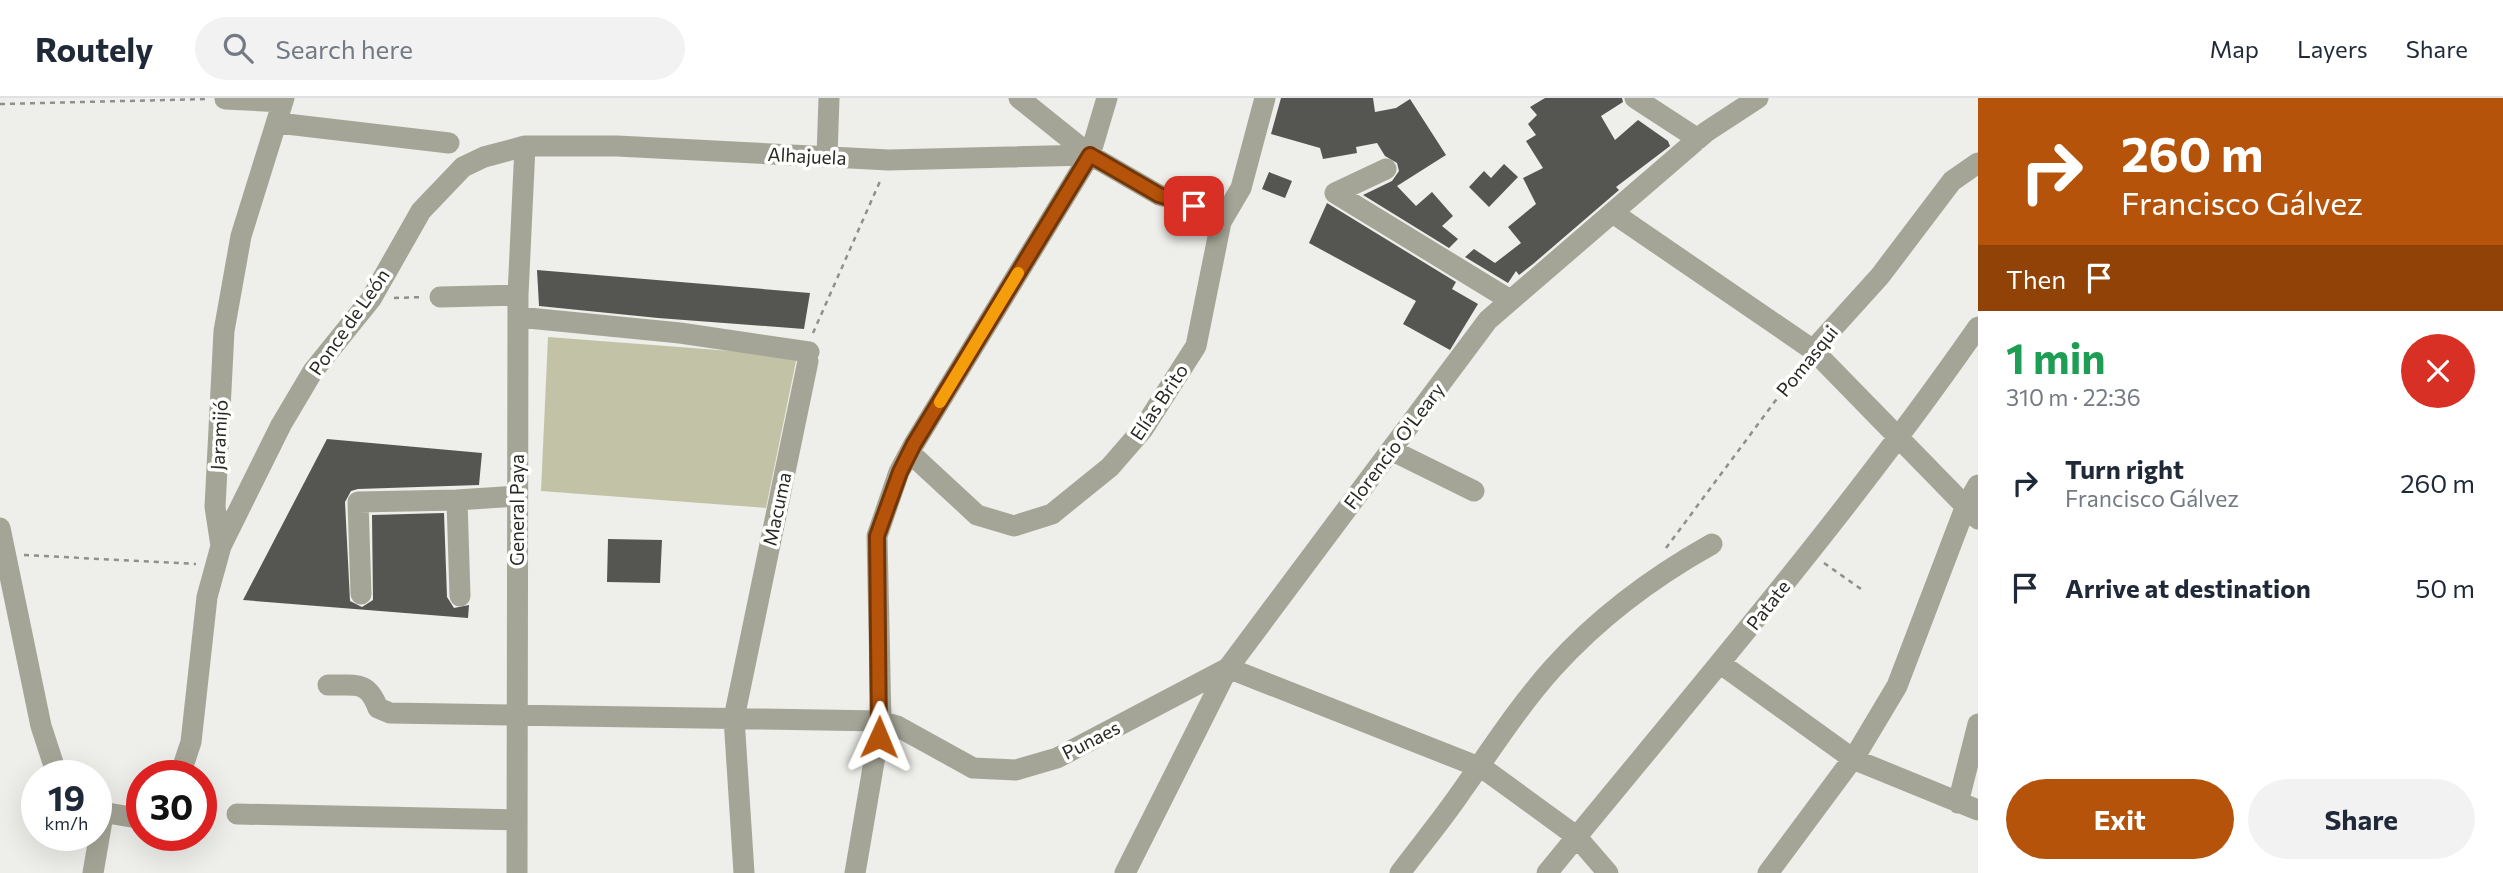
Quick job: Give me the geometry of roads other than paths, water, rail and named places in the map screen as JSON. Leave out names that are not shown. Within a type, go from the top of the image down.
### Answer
[{"type":"street","points":[[827,157],[829,98]]},
{"type":"street","points":[[1019,98],[1090,155],[1159,195],[1226,212]]},
{"type":"street","points":[[855,873],[881,722],[877,536],[909,453],[1090,155],[1107,98]]},
{"type":"street","name":"Elías Brito","points":[[909,453],[977,515],[1014,526],[1052,514],[1110,467],[1143,429],[1196,346],[1226,212],[1241,188],[1265,98]]},
{"type":"street","points":[[1635,98],[1698,139]]},
{"type":"street","name":"Florencio O'Leary","points":[[1125,873],[1228,668],[1488,320],[1698,139],[1758,98]]},
{"type":"street","points":[[225,99],[282,107],[449,143]]},
{"type":"street","name":"Jaramijó","points":[[185,760],[191,742],[207,597],[218,556],[215,507],[224,331],[241,236],[282,107]]},
{"type":"street","name":"Alhajuela","points":[[525,146],[617,146],[889,160],[1090,155]]},
{"type":"street","name":"Ponce de León","points":[[218,556],[281,425],[313,371],[371,299],[421,211],[463,167],[484,157],[525,146]]},
{"type":"street","name":"General Paya","points":[[517,873],[518,295],[525,146]]},
{"type":"street","name":"Pomasqui","points":[[1813,350],[1880,276],[1952,181],[1978,163]]},
{"type":"street","points":[[1386,169],[1335,193],[1510,300]]},
{"type":"street","points":[[1613,213],[1813,350],[1901,438],[1971,514]]},
{"type":"street","points":[[440,297],[518,295]]},
{"type":"street","name":"Macuma","points":[[518,317],[680,333],[809,357],[734,718],[744,873]]},
{"type":"street","name":"Patate","points":[[1547,873],[1721,664],[1901,438],[1978,327]]},
{"type":"street","points":[[1391,450],[1474,491]]},
{"type":"street","points":[[1768,873],[1853,759],[1897,686],[1971,514],[1978,485]]},
{"type":"street","points":[[361,594],[358,502],[517,496]]},
{"type":"street","points":[[457,500],[460,596]]},
{"type":"street","points":[[0,528],[41,726],[52,760]]},
{"type":"street","points":[[1400,873],[1553,667],[1658,574],[1712,544]]},
{"type":"street","points":[[1721,664],[1853,759],[1968,806],[1978,724]]},
{"type":"street","points":[[1228,668],[1477,766],[1576,836],[1608,873]]},
{"type":"street","name":"Punaes","points":[[328,685],[365,686],[371,691],[378,708],[390,713],[881,722],[897,726],[973,768],[1016,771],[1057,758],[1228,668]]},
{"type":"street","points":[[237,814],[516,820]]},
{"type":"street","points":[[93,873],[96,851]]}]
